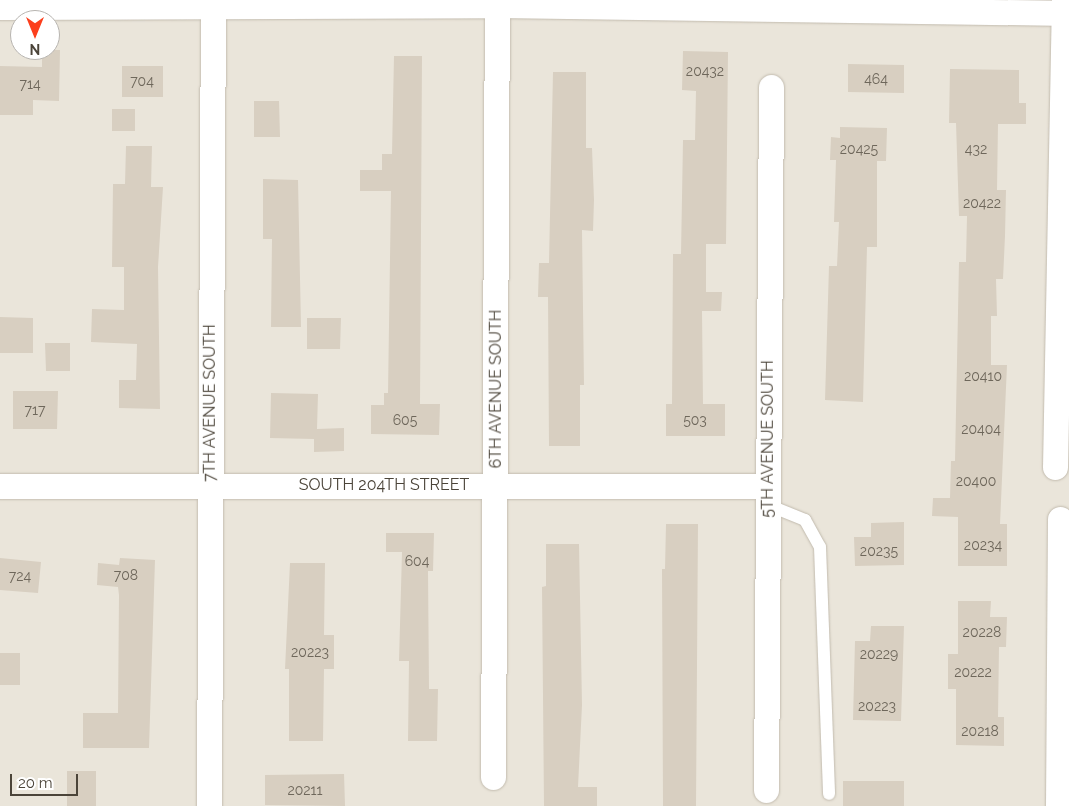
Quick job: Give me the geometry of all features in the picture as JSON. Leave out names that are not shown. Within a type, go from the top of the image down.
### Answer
[{"type":"street","points":[[0,7],[497,3],[1066,9],[1055,467]]},
{"type":"street","name":"6TH AVENUE SOUTH","points":[[493,777],[497,3]]},
{"type":"street","name":"7TH AVENUE SOUTH","points":[[209,806],[213,4]]},
{"type":"street","name":"5TH AVENUE SOUTH","points":[[766,790],[771,87]]},
{"type":"street","name":"SOUTH 204TH STREET","points":[[0,486],[210,484],[496,486],[768,495]]},
{"type":"street","points":[[1058,806],[1060,519]]},
{"type":"lane","points":[[768,495],[804,520],[820,547],[829,794]]},
{"type":"shaded area","points":[[0,0],[1069,0],[1069,806],[0,806]]},
{"type":"building","points":[[683,51],[728,52],[726,244],[706,244],[706,292],[722,292],[721,311],[702,311],[703,404],[725,404],[725,436],[666,436],[666,404],[672,404],[673,254],[681,254],[683,140],[695,140],[696,91],[682,90]]},
{"type":"building","points":[[394,56],[422,56],[420,404],[440,404],[439,435],[371,434],[371,405],[384,405],[384,393],[388,393],[391,191],[360,191],[360,170],[382,170],[382,154],[392,154]]},
{"type":"building","points":[[42,60],[60,60],[59,101],[33,100],[33,115],[0,115],[0,66],[42,67]]},
{"type":"building","points":[[848,64],[904,65],[904,93],[848,92]]},
{"type":"building","points":[[122,66],[163,66],[163,97],[122,97]]},
{"type":"building","points":[[950,69],[1019,70],[1019,103],[1026,103],[1026,124],[998,124],[997,190],[1006,190],[1005,236],[1003,279],[996,279],[997,316],[991,316],[991,365],[1007,365],[1000,524],[1007,524],[1007,566],[958,566],[958,517],[932,516],[933,498],[950,498],[951,461],[955,461],[959,262],[966,262],[967,216],[959,216],[956,123],[949,123]]},
{"type":"building","points":[[553,72],[586,72],[586,148],[592,148],[593,231],[582,230],[584,385],[580,385],[580,446],[549,446],[548,297],[538,297],[539,263],[549,263]]},
{"type":"building","points":[[254,101],[279,101],[280,137],[254,137]]},
{"type":"building","points":[[112,109],[135,109],[135,131],[112,131]]},
{"type":"building","points":[[840,127],[887,128],[886,161],[877,161],[877,247],[867,247],[863,402],[825,400],[829,266],[837,266],[839,222],[834,222],[836,160],[830,160],[831,137],[840,138]]},
{"type":"building","points":[[126,146],[152,146],[151,187],[163,187],[158,267],[160,409],[119,408],[119,380],[136,380],[137,344],[91,342],[92,309],[124,310],[124,267],[112,267],[113,184],[125,184]]},
{"type":"building","points":[[263,179],[298,180],[301,327],[271,327],[272,239],[263,239]]},
{"type":"building","points":[[0,317],[33,318],[33,353],[0,353]]},
{"type":"building","points":[[307,318],[341,318],[340,349],[307,349]]},
{"type":"building","points":[[45,343],[70,343],[70,371],[46,371]]},
{"type":"building","points":[[13,391],[58,391],[57,429],[13,429]]},
{"type":"building","points":[[271,393],[318,394],[317,429],[344,428],[344,451],[314,452],[314,439],[270,438]]},
{"type":"building","points":[[904,522],[904,565],[855,566],[854,537],[871,537],[871,523]]},
{"type":"building","points":[[666,524],[698,524],[696,806],[663,806],[662,569],[665,569]]},
{"type":"building","points":[[386,533],[434,533],[433,571],[428,571],[429,689],[438,689],[437,741],[408,741],[409,661],[399,661],[402,552],[386,552]]},
{"type":"building","points":[[546,544],[579,544],[582,705],[578,787],[597,787],[597,806],[544,806],[542,587],[546,586]]},
{"type":"building","points":[[0,558],[41,562],[38,593],[0,590]]},
{"type":"building","points":[[120,558],[155,560],[149,748],[83,748],[83,713],[118,713],[118,587],[97,585],[98,563],[119,565]]},
{"type":"building","points":[[290,563],[325,563],[324,635],[334,635],[334,669],[324,669],[323,741],[289,741],[289,669],[285,669]]},
{"type":"building","points":[[958,601],[991,601],[990,617],[1007,617],[1006,647],[999,647],[998,717],[1004,717],[1004,746],[956,745],[956,689],[948,689],[948,654],[958,654]]},
{"type":"building","points":[[871,626],[904,626],[901,721],[853,720],[855,641],[870,641]]},
{"type":"building","points":[[0,653],[20,653],[20,685],[0,685]]},
{"type":"building","points":[[67,771],[96,771],[96,806],[67,806]]},
{"type":"building","points":[[344,774],[345,806],[265,805],[265,775]]},
{"type":"building","points":[[843,781],[904,781],[904,806],[843,806]]}]
